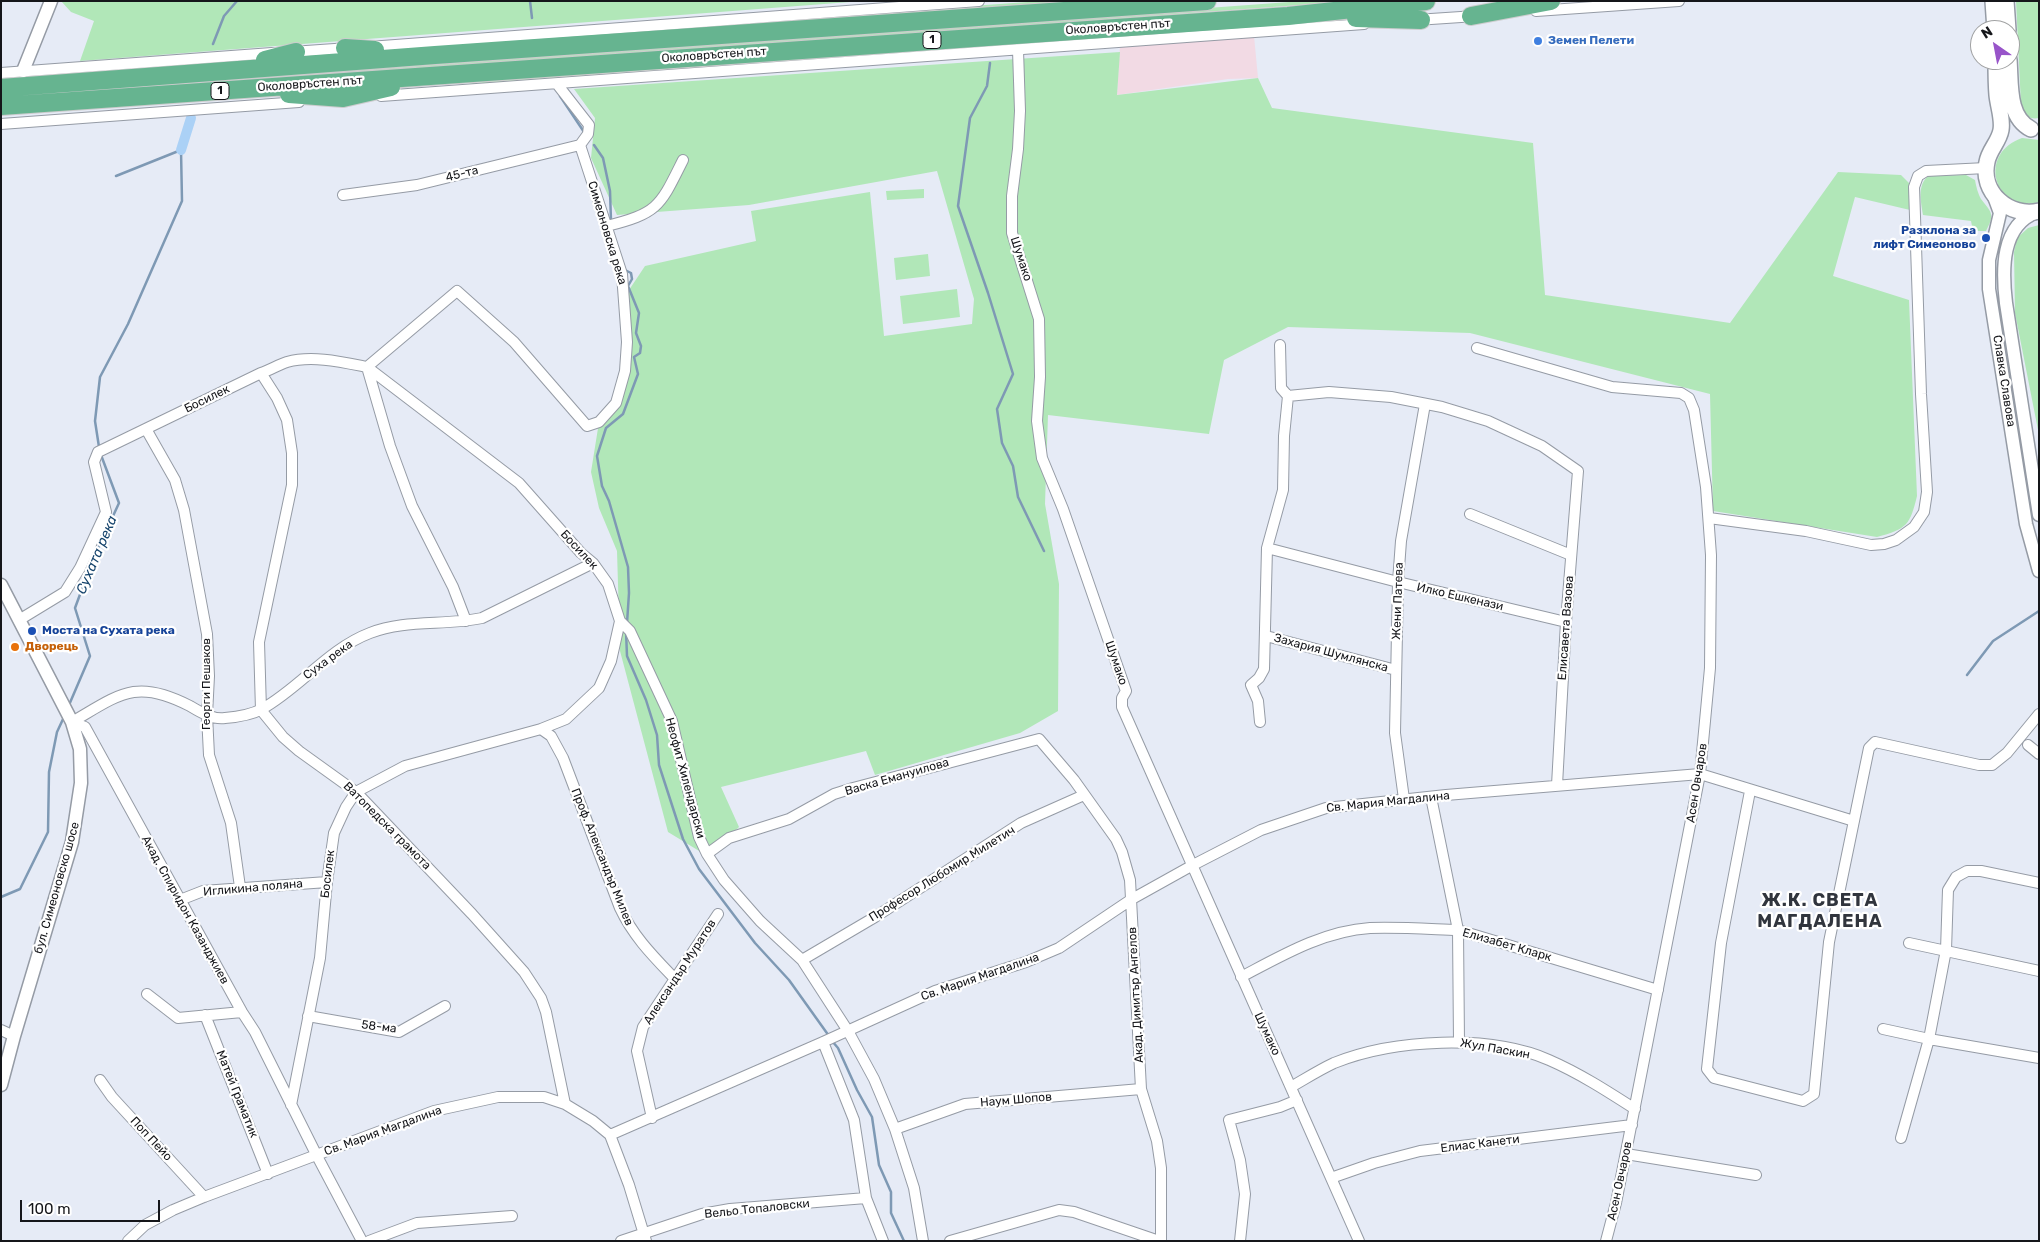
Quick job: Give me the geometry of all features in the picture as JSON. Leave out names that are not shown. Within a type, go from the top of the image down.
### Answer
[{"type":"highway","name":"Околовръстен път","points":[[1,88],[435,55],[1207,1]]},
{"type":"highway","name":"Околовръстен път","points":[[1,106],[1288,16],[1426,1]]},
{"type":"highway","points":[[1470,16],[1551,1]]},
{"type":"highway","points":[[1288,16],[1421,20]]},
{"type":"highway","points":[[345,48],[435,55]]},
{"type":"highway","points":[[226,71],[296,52]]},
{"type":"highway","points":[[227,90],[343,98],[438,75]]},
{"type":"main road","points":[[2000,8],[2004,20]]},
{"type":"main road","points":[[1995,145],[2001,130],[1996,70]]},
{"type":"main road","points":[[2011,70],[2014,107],[2020,121],[2037,130]]},
{"type":"main road","points":[[2037,130],[2014,131],[2000,139],[1990,152],[1986,168],[1988,185],[1996,199],[2010,208],[2026,212],[2039,211]]},
{"type":"street","points":[[23,71],[51,1]]},
{"type":"street","points":[[1,73],[979,1]]},
{"type":"street","points":[[1,124],[1679,1]]},
{"type":"street","name":"Шумако","points":[[1018,50],[1020,111],[1018,149],[1012,196],[1012,233],[1039,318],[1040,377],[1037,420],[1042,458],[1063,509],[1126,691],[1122,698],[1122,707],[1193,865],[1240,977],[1359,1241]]},
{"type":"street","points":[[557,84],[589,124],[588,134],[580,145]]},
{"type":"street","name":"45-та","points":[[343,195],[417,185],[580,145]]},
{"type":"street","name":"Симеоновска река","points":[[366,367],[457,291],[514,342],[587,426],[599,422],[616,403],[625,371],[628,342],[625,296],[622,274],[580,145]]},
{"type":"street","points":[[607,226],[644,215],[656,206],[665,195],[682,160]]},
{"type":"street","points":[[1709,518],[1806,531],[1871,545],[1884,544],[1896,540],[1914,528],[1924,512],[1927,492],[1921,394],[1914,187],[1918,176],[1926,171],[1986,168]]},
{"type":"street","name":"Славка Славова","points":[[1992,192],[2000,213],[1989,260],[1989,289],[2026,524],[2039,571]]},
{"type":"street","name":"Славка Славова","points":[[2039,211],[2022,220],[2016,226],[2008,244],[2004,280],[2039,515]]},
{"type":"street","points":[[1260,722],[1258,701],[1251,685],[1260,678],[1264,669],[1267,548],[1283,490],[1284,436],[1288,396],[1281,388],[1280,345]]},
{"type":"street","name":"Асен Овчаров","points":[[1477,348],[1612,387],[1681,392],[1689,398],[1698,426],[1712,555],[1710,668],[1700,774],[1632,1125],[1610,1232],[1606,1241]]},
{"type":"street","name":"Босилек","points":[[19,620],[65,592],[87,552],[106,512],[94,462],[102,450],[261,373],[288,362],[313,360],[342,362],[366,367],[519,483],[581,553],[593,562],[608,584],[620,621]]},
{"type":"street","points":[[366,367],[390,446],[412,506],[453,587],[466,621]]},
{"type":"street","points":[[261,373],[277,398],[286,420],[292,452],[292,486],[259,642],[261,710]]},
{"type":"street","points":[[1288,396],[1329,392],[1391,397],[1425,404]]},
{"type":"street","name":"Елисавета Вазова","points":[[1425,404],[1488,421],[1542,446],[1578,472],[1566,622],[1557,785]]},
{"type":"street","name":"Жени Патева","points":[[1404,799],[1395,733],[1398,582],[1401,541],[1425,404]]},
{"type":"street","name":"Георги Пешаков","points":[[146,429],[175,480],[184,510],[207,634],[209,755],[231,823],[240,887]]},
{"type":"street","points":[[1470,514],[1571,555]]},
{"type":"street","name":"Илко Ешкенази","points":[[1267,548],[1398,582],[1566,622]]},
{"type":"street","name":"Суха река","points":[[72,722],[118,695],[146,690],[170,696],[207,715],[222,719],[244,716],[261,710],[343,648],[369,633],[398,626],[482,618],[593,562]]},
{"type":"street","name":"бул. Симеоновско шосе","points":[[1,1086],[72,842],[81,783],[80,749],[72,722],[2,587]]},
{"type":"street","points":[[356,792],[405,766],[541,729],[566,718],[599,688],[611,661],[620,621]]},
{"type":"street","name":"Неофит Хилендарски","points":[[620,621],[630,632],[672,721],[699,837],[707,854],[724,880],[760,921],[802,960],[848,1030],[874,1079],[895,1129],[914,1188],[923,1241]]},
{"type":"street","name":"Захария Шумлянска","points":[[1266,636],[1396,670]]},
{"type":"street","name":"Ватопедска грамота","points":[[261,710],[283,737],[299,751],[356,792],[472,914],[524,972],[541,998],[546,1012],[565,1104]]},
{"type":"street","points":[[1750,791],[1721,943],[1707,1069],[1714,1078],[1802,1101],[1814,1094],[1829,942],[1869,748],[1876,742],[1980,765],[1992,765],[2006,753],[2039,714]]},
{"type":"street","name":"Акад. Спиридон Казанджиев","points":[[72,722],[85,728],[242,1012],[255,1032],[291,1105]]},
{"type":"street","name":"Проф. Александър Милев","points":[[541,729],[551,736],[563,758],[628,926],[639,941],[674,978]]},
{"type":"street","name":"Васка Емануилова","points":[[707,854],[729,838],[789,819],[834,794],[1038,738]]},
{"type":"street","name":"Акад. Димитър Ангелов","points":[[1038,738],[1084,795],[1119,845],[1130,880],[1141,1089],[1157,1141],[1161,1168],[1160,1241]]},
{"type":"street","points":[[2028,745],[2039,754]]},
{"type":"street","name":"Св. Мария Магдалина","points":[[128,1241],[145,1225],[173,1210],[434,1111],[498,1097],[544,1097],[565,1104],[593,1121],[610,1135],[935,991],[1026,962],[1060,948],[1132,899],[1193,865],[1261,830],[1326,808],[1557,785],[1700,774],[1750,791],[1854,821]]},
{"type":"street","name":"Босилек","points":[[291,1105],[320,958],[327,882],[334,833],[346,807],[356,792]]},
{"type":"street","name":"Професор Любомир Милетич","points":[[802,960],[875,917],[1021,823],[1084,795]]},
{"type":"street","points":[[1431,797],[1458,930],[1459,1042]]},
{"type":"street","points":[[1901,1138],[1929,1039],[1946,950],[1948,890],[1956,877],[1967,871],[2039,883]]},
{"type":"street","name":"Игликина поляна","points":[[180,900],[203,891],[327,882]]},
{"type":"street","name":"Александър Муратов","points":[[652,1118],[637,1051],[643,1027],[718,914]]},
{"type":"street","name":"Елизабет Кларк","points":[[1240,977],[1294,949],[1332,936],[1368,928],[1458,930],[1658,990]]},
{"type":"street","points":[[1909,943],[2039,971]]},
{"type":"street","points":[[146,994],[178,1018],[242,1012]]},
{"type":"street","name":"58-ма","points":[[308,1016],[399,1032],[445,1006]]},
{"type":"street","name":"Матей Граматик","points":[[205,1015],[268,1174]]},
{"type":"street","points":[[1883,1029],[2039,1058]]},
{"type":"street","points":[[1,1030],[14,1036]]},
{"type":"street","points":[[823,1042],[854,1120],[866,1198],[883,1241]]},
{"type":"street","name":"Жул Паскин","points":[[1291,1087],[1333,1064],[1358,1055],[1412,1044],[1459,1042],[1512,1050],[1548,1060],[1595,1084],[1635,1109]]},
{"type":"street","name":"Поп Пейо","points":[[100,1080],[112,1097],[204,1197]]},
{"type":"street","name":"Наум Шопов","points":[[895,1129],[964,1104],[1141,1089]]},
{"type":"street","points":[[1240,1241],[1245,1194],[1240,1160],[1229,1120],[1280,1107],[1297,1100]]},
{"type":"street","points":[[291,1105],[362,1241]]},
{"type":"street","name":"Елиас Канети","points":[[1331,1178],[1374,1163],[1420,1151],[1632,1125]]},
{"type":"street","points":[[610,1135],[629,1185],[645,1237]]},
{"type":"street","points":[[1626,1154],[1756,1175]]},
{"type":"street","name":"Вельо Топаловски","points":[[621,1241],[645,1237],[702,1214],[730,1209],[866,1198]]},
{"type":"street","points":[[950,1241],[1059,1210],[1074,1212],[1160,1241]]},
{"type":"street","points":[[370,1241],[417,1223],[512,1216]]},
{"type":"shaded area","points":[[1254,36],[1258,78],[1228,79],[1117,95],[1120,45]]},
{"type":"green space","points":[[61,1],[863,1],[80,61],[94,21],[71,12]]},
{"type":"green space","points":[[1041,1],[1087,1],[503,43],[459,43]]},
{"type":"green space","points":[[1303,1],[1355,1],[322,76],[322,73]]},
{"type":"green space","points":[[2016,1],[2039,1],[2039,118],[2027,116],[2021,105],[2020,20],[2017,20]]},
{"type":"green space","points":[[1313,21],[1328,22],[461,85],[512,78]]},
{"type":"green space","points":[[1120,52],[1117,95],[1258,78],[1272,108],[1533,143],[1545,295],[1730,323],[1838,172],[1901,175],[1909,183],[1910,210],[1855,197],[1833,276],[1909,300],[1917,496],[1909,520],[1901,528],[1877,537],[1713,511],[1710,394],[1470,333],[1288,327],[1224,360],[1209,434],[1048,415],[1045,504],[1059,584],[1058,711],[1020,733],[875,775],[866,751],[721,787],[739,827],[709,857],[668,832],[620,651],[617,551],[599,508],[591,472],[599,422],[616,403],[625,371],[625,296],[645,266],[756,241],[751,211],[870,192],[884,336],[972,324],[974,299],[937,171],[749,205],[617,215],[591,158],[595,118],[574,89]]},
{"type":"green space","points":[[275,76],[275,79],[1,99],[1,96]]},
{"type":"green space","points":[[2022,138],[2039,140],[2039,202],[2024,203],[2011,199],[2002,191],[1997,180],[1996,168],[1999,156],[2008,146]]},
{"type":"green space","points":[[1966,175],[1975,180],[1980,197],[1991,214],[1991,221],[1986,231],[1973,231],[1971,221],[1923,215],[1921,189],[1928,176]]},
{"type":"green space","points":[[924,189],[924,198],[887,200],[886,191]]},
{"type":"green space","points":[[2039,225],[2039,435],[2015,313],[2014,252],[2017,238],[2028,228]]},
{"type":"green space","points":[[928,254],[930,276],[896,280],[894,258]]},
{"type":"green space","points":[[957,289],[960,317],[903,324],[900,296]]},
{"type":"waterway","name":"Сухата река","points":[[213,44],[224,16],[237,1]]},
{"type":"waterway","points":[[530,1],[532,18]]},
{"type":"waterway","points":[[990,63],[987,86],[970,118],[958,206],[1013,374],[997,409],[1002,443],[1013,466],[1018,497],[1044,551]]},
{"type":"waterway","points":[[560,96],[584,132]]},
{"type":"waterway","name":"Сухата река","points":[[181,150],[191,118]]},
{"type":"waterway","points":[[594,145],[603,158],[610,191],[611,221]]},
{"type":"waterway","name":"Сухата река","points":[[99,447],[95,421],[100,377],[128,324],[182,201],[181,150],[116,176]]},
{"type":"waterway","points":[[625,270],[631,273],[632,279],[628,286],[639,313],[636,333],[641,346],[640,353],[634,357],[638,374],[623,414],[606,428],[597,456],[602,486],[609,501],[628,567],[627,623]]},
{"type":"waterway","name":"Сухата река","points":[[69,705],[90,656],[75,608],[92,562],[119,503],[101,455]]},
{"type":"waterway","points":[[1967,675],[1993,641],[2039,611]]},
{"type":"waterway","points":[[626,631],[627,656],[646,700],[657,735],[659,765],[683,839],[699,869],[755,943],[789,980],[829,1036]]},
{"type":"waterway","name":"Сухата река","points":[[1,897],[20,889],[48,832],[49,772],[57,732],[64,717]]},
{"type":"waterway","points":[[832,1041],[838,1048],[857,1090],[872,1117],[879,1165],[891,1192],[891,1213],[904,1241]]},
{"type":"place","name":"Земен Пелети","points":[[1538,41]]},
{"type":"place","name":"Разклона за лифт Симеоново","points":[[1986,238]]},
{"type":"place","name":"Моста на Сухата река","points":[[32,631]]},
{"type":"place","name":"Дворець","points":[[15,647]]},
{"type":"district","name":"Ж.К. СВЕТА МАГДАЛЕНА","points":[[1820,911]]}]
